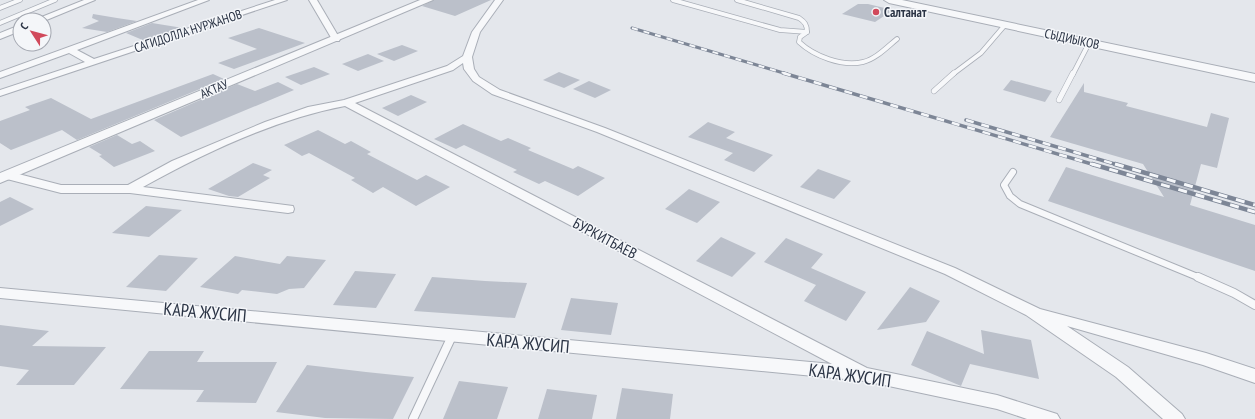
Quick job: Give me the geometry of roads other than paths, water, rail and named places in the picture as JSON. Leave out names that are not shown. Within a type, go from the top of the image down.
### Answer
[{"type":"street","points":[[52,15],[91,0]]},
{"type":"street","name":"САГИДОЛЛА НУРЖАНОВ","points":[[0,76],[205,0]]},
{"type":"street","name":"САГИДОЛЛА НУРЖАНОВ","points":[[0,93],[283,0]]},
{"type":"street","points":[[313,0],[336,39]]},
{"type":"street","name":"АКТАУ","points":[[3,177],[428,0]]},
{"type":"street","points":[[499,0],[476,32],[468,57],[469,69],[476,79],[496,92],[601,130],[950,271],[1032,311],[1122,372],[1176,419]]},
{"type":"street","name":"СЫДИЫКОВ","points":[[889,0],[1255,78]]},
{"type":"street","points":[[0,36],[12,31]]},
{"type":"street","points":[[70,50],[92,62]]},
{"type":"street","points":[[130,189],[176,164],[269,124],[312,109],[346,103],[444,70],[468,57]]},
{"type":"street","name":"БУРКИТБАЕВ","points":[[346,103],[865,374]]},
{"type":"street","points":[[3,177],[60,189],[130,189],[288,209]]},
{"type":"street","name":"КАРА ЖУСИП","points":[[0,293],[865,374],[997,402],[1051,419]]},
{"type":"street","points":[[1032,311],[1206,359],[1255,376]]},
{"type":"lane","points":[[0,8],[20,0]]},
{"type":"lane","points":[[0,23],[55,0]]},
{"type":"lane","points":[[673,0],[679,3],[775,29],[790,32],[807,32]]},
{"type":"lane","points":[[737,0],[798,17],[804,21],[808,26],[807,32],[800,37],[799,42],[803,47],[815,54],[852,62],[863,62],[872,58],[897,39]]},
{"type":"lane","points":[[934,91],[961,66],[981,53],[1005,25]]},
{"type":"lane","points":[[1059,100],[1089,43]]},
{"type":"lane","points":[[1013,172],[1004,185],[1011,199],[1028,208],[1200,278],[1234,293],[1255,305]]},
{"type":"lane","points":[[413,419],[452,336]]},
{"type":"railway","points":[[632,28],[787,74]]},
{"type":"railway","points":[[783,73],[1095,165]]},
{"type":"railway","points":[[966,120],[1118,165]]},
{"type":"railway","points":[[1092,164],[1255,212]]},
{"type":"railway","points":[[1115,164],[1255,205]]},
{"type":"place","name":"Салтанат","points":[[876,12]]}]
